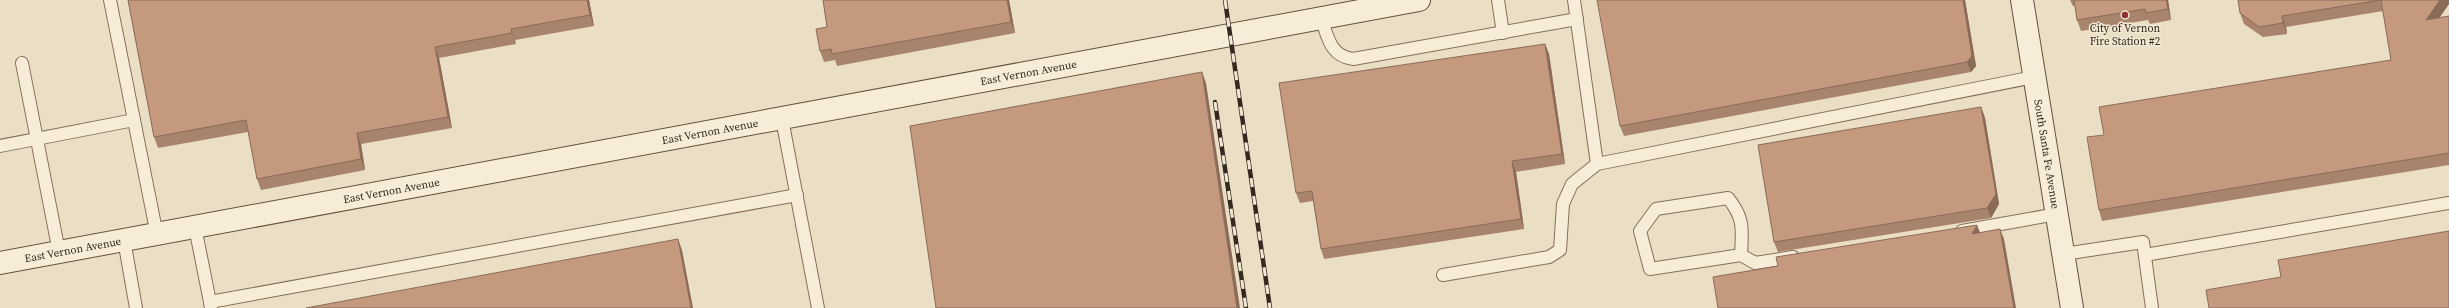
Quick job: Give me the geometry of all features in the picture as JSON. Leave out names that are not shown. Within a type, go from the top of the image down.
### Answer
[{"type":"street","name":"East Vernon Avenue","points":[[0,263],[1419,0]]},
{"type":"street","name":"South Santa Fe Avenue","points":[[2022,0],[2072,308]]},
{"type":"lane","points":[[110,0],[157,235]]},
{"type":"lane","points":[[1498,0],[1503,33]]},
{"type":"lane","points":[[1574,0],[1597,164]]},
{"type":"lane","points":[[1322,18],[1331,46],[1344,58],[1353,60],[1577,19]]},
{"type":"lane","points":[[22,63],[59,252]]},
{"type":"lane","points":[[1443,275],[1549,257],[1560,250],[1563,204],[1572,184],[1597,164],[2034,77]]},
{"type":"lane","points":[[782,118],[818,308]]},
{"type":"lane","points":[[0,146],[134,120]]},
{"type":"lane","points":[[195,227],[210,305],[796,195]]},
{"type":"lane","points":[[1741,255],[1742,224],[1738,210],[1728,198],[1656,209],[1640,231],[1650,269],[1741,255],[1755,262],[1802,256]]},
{"type":"lane","points":[[2145,255],[2449,203]]},
{"type":"lane","points":[[1950,233],[2057,214]]},
{"type":"lane","points":[[124,240],[136,308]]},
{"type":"lane","points":[[2064,254],[2143,242],[2152,308]]},
{"type":"building","points":[[128,0],[587,0],[590,15],[511,29],[512,33],[435,47],[448,117],[357,133],[361,159],[257,179],[246,120],[154,137]]},
{"type":"building","points":[[823,0],[1007,0],[1011,22],[832,54],[831,49],[820,51],[816,29],[827,27]]},
{"type":"building","points":[[1597,0],[1963,0],[1972,56],[1967,62],[1620,126]]},
{"type":"building","points":[[2074,0],[2166,0],[2168,9],[2146,13],[2145,9],[2077,20]]},
{"type":"building","points":[[2238,0],[2381,0],[2282,16],[2283,23],[2259,27],[2240,13]]},
{"type":"building","points":[[2381,0],[2440,0],[2426,20],[2449,16],[2449,153],[2099,210],[2087,137],[2104,135],[2099,107],[2391,60]]},
{"type":"building","points":[[1545,44],[1562,154],[1512,161],[1521,219],[1321,249],[1312,191],[1296,193],[1279,83]]},
{"type":"building","points":[[1202,72],[1237,308],[936,308],[910,126]]},
{"type":"building","points":[[1981,107],[1996,194],[1987,208],[1774,242],[1758,145]]},
{"type":"building","points":[[1977,225],[1972,234],[2000,229],[2014,308],[1718,308],[1713,277],[1778,266],[1776,257]]},
{"type":"building","points":[[2449,231],[2449,308],[2209,308],[2206,290],[2281,277],[2278,260]]},
{"type":"building","points":[[678,239],[691,308],[306,308]]},
{"type":"railway","points":[[1225,0],[1270,308]]},
{"type":"railway","points":[[1215,102],[1246,308]]},
{"type":"place","name":"City of Vernon Fire Station #2","points":[[2125,15]]}]
